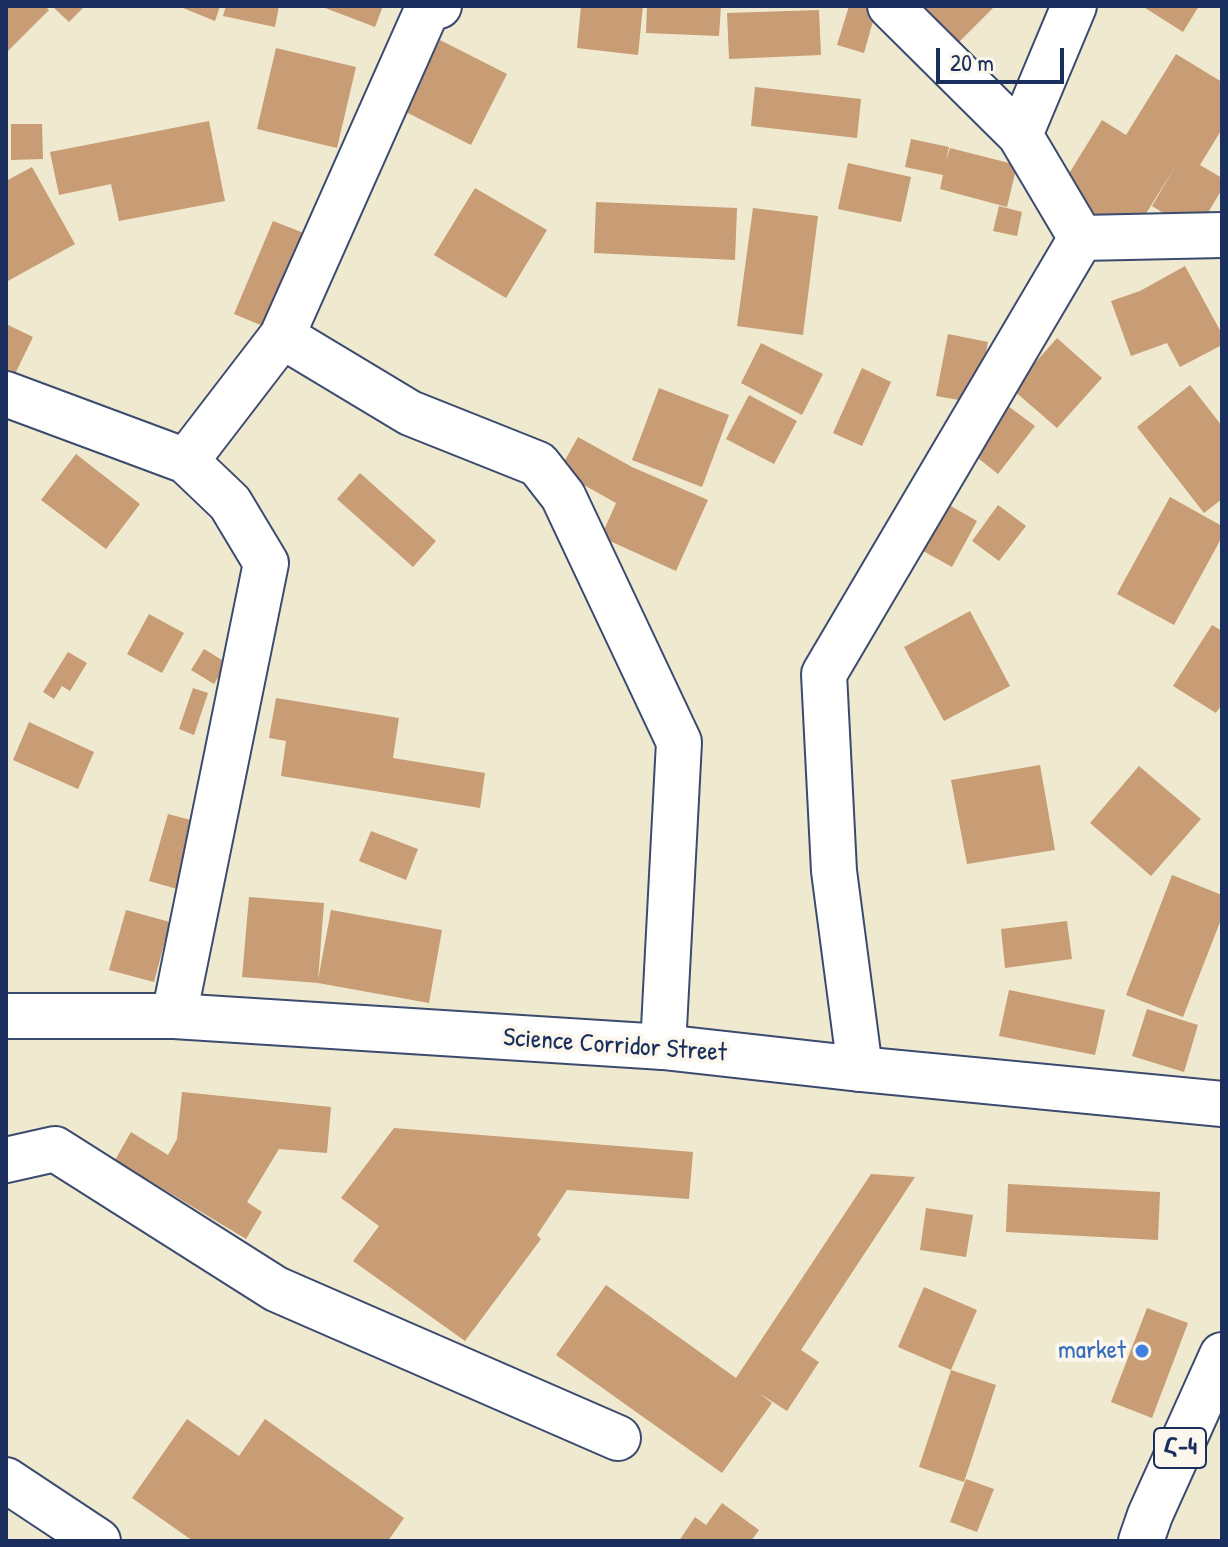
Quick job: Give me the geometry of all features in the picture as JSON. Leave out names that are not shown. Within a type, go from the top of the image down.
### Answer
[{"type":"street","points":[[186,461],[282,336],[427,10],[439,6]]},
{"type":"street","points":[[890,6],[1020,135],[1081,238]]},
{"type":"street","points":[[1020,135],[1074,6]]},
{"type":"street","points":[[1081,238],[1222,235]]},
{"type":"street","points":[[860,1069],[834,871],[824,674],[1081,238]]},
{"type":"street","points":[[282,336],[410,413],[538,464],[563,496],[679,742],[663,1047]]},
{"type":"street","points":[[6,394],[186,461],[230,503],[266,563],[174,1016]]},
{"type":"street","name":"Science Corridor Street","points":[[6,1016],[174,1016],[663,1047],[1222,1104]]},
{"type":"street","points":[[6,1160],[55,1149],[276,1289],[618,1438]]},
{"type":"street","name":"Հ-4","points":[[1141,1541],[1222,1355]]},
{"type":"street","points":[[6,1480],[98,1541]]},
{"type":"building","points":[[6,6],[45,6],[49,10],[6,53]]},
{"type":"building","points":[[52,6],[85,6],[69,22]]},
{"type":"building","points":[[178,6],[220,6],[215,21]]},
{"type":"building","points":[[226,6],[279,6],[275,27],[223,16]]},
{"type":"building","points":[[320,6],[383,6],[375,27]]},
{"type":"building","points":[[581,6],[643,6],[638,55],[577,48]]},
{"type":"building","points":[[647,6],[721,6],[719,36],[646,33]]},
{"type":"building","points":[[849,6],[877,7],[864,53],[837,45]]},
{"type":"building","points":[[919,6],[995,6],[957,44]]},
{"type":"building","points":[[1142,6],[1199,6],[1183,32]]},
{"type":"building","points":[[819,10],[821,55],[729,59],[727,13]]},
{"type":"building","points":[[440,40],[507,74],[471,145],[404,111]]},
{"type":"building","points":[[276,48],[356,67],[337,148],[257,129]]},
{"type":"building","points":[[1176,54],[1222,82],[1222,129],[1200,165],[1222,178],[1222,189],[1196,233],[1152,206],[1175,167],[1130,239],[1057,193],[1102,120],[1126,135]]},
{"type":"building","points":[[755,87],[861,99],[857,138],[751,126]]},
{"type":"building","points":[[209,121],[225,201],[119,221],[111,184],[59,195],[50,152]]},
{"type":"building","points":[[11,124],[42,124],[43,159],[11,160]]},
{"type":"building","points":[[911,139],[949,147],[946,161],[950,148],[1017,165],[1007,207],[940,189],[943,175],[905,167]]},
{"type":"building","points":[[848,163],[911,177],[901,222],[838,209]]},
{"type":"building","points":[[32,167],[75,244],[6,282],[6,181]]},
{"type":"building","points":[[475,188],[547,230],[506,298],[434,255]]},
{"type":"building","points":[[596,202],[737,208],[735,260],[594,253]]},
{"type":"building","points":[[999,206],[1022,212],[1017,236],[993,231]]},
{"type":"building","points":[[753,208],[818,216],[803,335],[737,326]]},
{"type":"building","points":[[273,221],[314,237],[275,331],[234,314]]},
{"type":"building","points":[[1185,266],[1222,334],[1222,345],[1180,367],[1167,343],[1131,356],[1111,301],[1140,291]]},
{"type":"building","points":[[6,324],[33,337],[13,378],[6,375]]},
{"type":"building","points":[[948,334],[988,342],[976,403],[936,396]]},
{"type":"building","points":[[1057,338],[1102,378],[1057,428],[1012,389]]},
{"type":"building","points":[[761,343],[823,374],[802,415],[741,383]]},
{"type":"building","points":[[862,368],[891,382],[862,446],[833,433]]},
{"type":"building","points":[[1190,385],[1222,426],[1222,499],[1204,513],[1137,427]]},
{"type":"building","points":[[659,388],[729,415],[702,487],[632,460]]},
{"type":"building","points":[[749,395],[797,421],[774,464],[726,439]]},
{"type":"building","points":[[1008,406],[1035,426],[998,474],[973,454]]},
{"type":"building","points":[[578,437],[632,467],[708,500],[676,571],[601,537],[616,503],[559,471]]},
{"type":"building","points":[[76,454],[140,504],[106,549],[41,500]]},
{"type":"building","points":[[360,473],[436,541],[413,567],[337,499]]},
{"type":"building","points":[[1170,497],[1222,526],[1222,537],[1174,625],[1117,594]]},
{"type":"building","points":[[942,501],[977,521],[952,567],[916,547]]},
{"type":"building","points":[[998,505],[1026,526],[999,561],[972,541]]},
{"type":"building","points":[[970,611],[1010,686],[944,721],[904,647]]},
{"type":"building","points":[[149,614],[184,633],[162,673],[127,654]]},
{"type":"building","points":[[1212,625],[1222,631],[1222,704],[1216,713],[1173,686]]},
{"type":"building","points":[[204,649],[227,663],[214,684],[191,670]]},
{"type":"building","points":[[68,652],[87,663],[70,691],[62,686],[54,699],[43,692]]},
{"type":"building","points":[[193,688],[208,693],[194,735],[179,729]]},
{"type":"building","points":[[276,698],[399,718],[393,758],[485,773],[480,808],[281,776],[286,741],[269,738]]},
{"type":"building","points":[[29,722],[94,752],[78,789],[13,760]]},
{"type":"building","points":[[1040,765],[1055,850],[967,864],[951,780]]},
{"type":"building","points":[[1139,766],[1201,819],[1151,876],[1090,823]]},
{"type":"building","points":[[168,814],[202,823],[184,891],[149,881]]},
{"type":"building","points":[[371,831],[418,849],[406,880],[359,861]]},
{"type":"building","points":[[1172,875],[1222,895],[1222,917],[1183,1017],[1126,995]]},
{"type":"building","points":[[249,897],[324,903],[318,980],[331,910],[442,930],[429,1003],[318,983],[242,977]]},
{"type":"building","points":[[126,910],[170,922],[154,982],[109,970]]},
{"type":"building","points":[[1067,921],[1072,959],[1005,968],[1001,929]]},
{"type":"building","points":[[1009,990],[1105,1010],[1095,1055],[999,1036]]},
{"type":"building","points":[[1147,1009],[1198,1025],[1184,1072],[1132,1056]]},
{"type":"building","points":[[182,1092],[331,1107],[327,1153],[279,1149],[247,1202],[262,1212],[246,1239],[115,1160],[131,1132],[168,1155],[177,1139]]},
{"type":"building","points":[[394,1128],[693,1152],[689,1199],[567,1190],[537,1235],[541,1239],[465,1341],[353,1261],[379,1226],[341,1198]]},
{"type":"building","points":[[871,1174],[915,1177],[801,1350],[819,1362],[787,1411],[759,1393],[772,1403],[722,1473],[556,1355],[606,1285],[736,1378]]},
{"type":"building","points":[[1008,1184],[1160,1192],[1158,1240],[1006,1232]]},
{"type":"building","points":[[926,1208],[973,1215],[966,1257],[920,1250]]},
{"type":"building","points":[[924,1287],[977,1310],[951,1370],[898,1347]]},
{"type":"building","points":[[1147,1308],[1188,1323],[1152,1418],[1111,1402]]},
{"type":"building","points":[[951,1370],[996,1385],[964,1482],[919,1467]]},
{"type":"building","points":[[187,1419],[239,1456],[265,1419],[404,1518],[388,1541],[193,1541],[132,1498]]},
{"type":"building","points":[[966,1479],[994,1489],[977,1532],[950,1522]]},
{"type":"building","points":[[722,1503],[759,1530],[751,1541],[679,1541],[695,1517],[706,1525]]},
{"type":"place","name":"market","points":[[1142,1351]]}]
